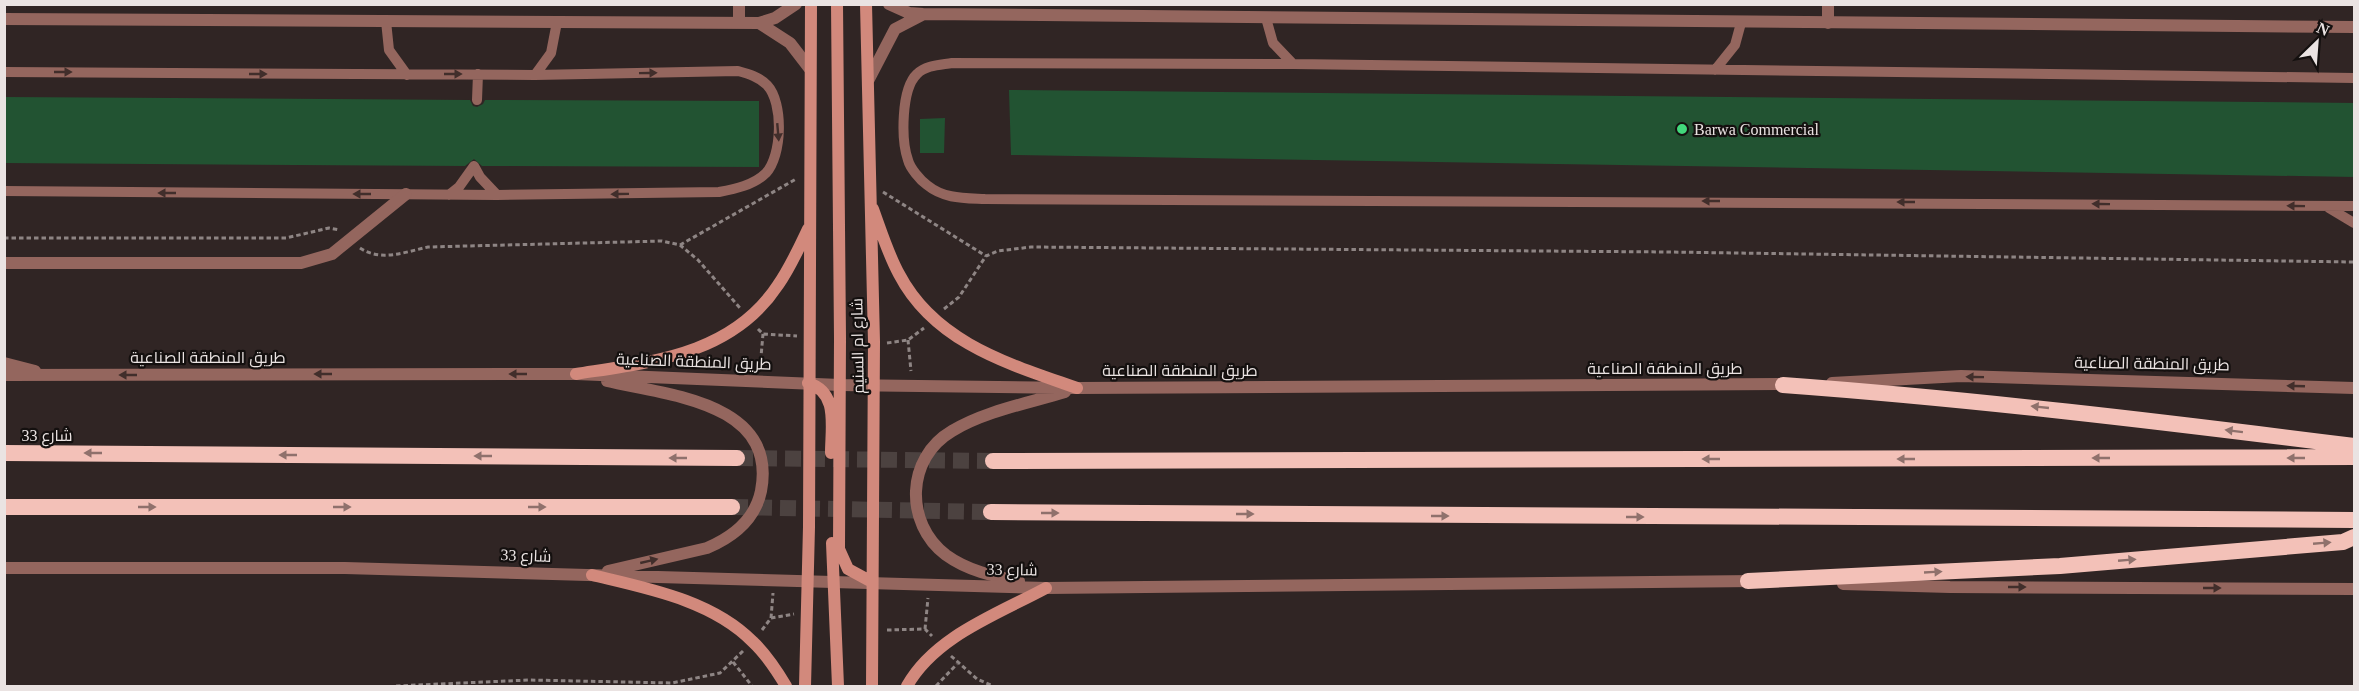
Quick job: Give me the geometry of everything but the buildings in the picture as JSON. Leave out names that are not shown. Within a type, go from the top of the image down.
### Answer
[{"type":"highway","points":[[1783,385],[1977,400],[2141,418],[2355,446]]},
{"type":"highway","name":"شارع 33","points":[[4,453],[737,458]]},
{"type":"highway","points":[[993,461],[2355,458]]},
{"type":"highway","points":[[4,507],[732,507]]},
{"type":"highway","points":[[991,512],[2355,520]]},
{"type":"highway","points":[[1748,581],[2060,566],[2343,542],[2355,537]]},
{"type":"main road","points":[[805,687],[811,4]]},
{"type":"main road","points":[[837,4],[839,549],[848,569],[872,582]]},
{"type":"main road","name":"شارع ام السنيم","points":[[866,4],[874,342],[872,687]]},
{"type":"main road","points":[[870,199],[899,275],[934,320],[977,350],[1077,388]]},
{"type":"main road","points":[[576,374],[681,355],[706,346],[749,319],[778,285],[810,224]]},
{"type":"main road","points":[[807,383],[824,391],[831,405],[838,687]]},
{"type":"main road","points":[[592,575],[681,599],[717,616],[753,641],[786,687]]},
{"type":"main road","points":[[907,687],[919,668],[942,646],[958,635],[1047,588]]},
{"type":"street","points":[[739,4],[740,22]]},
{"type":"street","points":[[4,19],[759,22],[775,18],[796,4]]},
{"type":"street","points":[[889,4],[909,13],[923,14],[2355,27]]},
{"type":"street","points":[[1828,4],[1828,23]]},
{"type":"street","points":[[869,79],[895,29],[923,14]]},
{"type":"street","points":[[759,22],[790,43],[810,69]]},
{"type":"street","points":[[4,263],[301,263],[332,254],[354,239],[406,194]]},
{"type":"street","points":[[4,363],[50,375]]},
{"type":"street","points":[[576,374],[698,402],[726,412],[750,434],[760,458],[762,472],[760,496],[755,510],[742,528],[723,542],[707,548],[592,575]]},
{"type":"street","name":"طريق المنطقة الصناعية","points":[[4,375],[576,374],[874,386],[1077,388],[1783,385],[1961,376],[2355,388]]},
{"type":"street","points":[[1077,388],[979,419],[951,431],[925,457],[917,479],[915,501],[922,526],[938,549],[971,569],[1047,588],[1748,581],[1950,587],[2355,588]]},
{"type":"street","name":"شارع 33","points":[[4,568],[345,568],[1047,588]]},
{"type":"lane","points":[[1266,18],[1273,43],[1293,64]]},
{"type":"lane","points":[[386,21],[389,50],[407,75]]},
{"type":"lane","points":[[534,75],[550,53],[557,22]]},
{"type":"lane","points":[[1715,70],[1735,45],[1741,23]]},
{"type":"lane","points":[[2355,78],[1293,64],[952,63],[930,66],[917,74],[905,99],[904,147],[908,162],[926,185],[939,193],[952,197],[985,199],[2355,206]]},
{"type":"lane","points":[[4,72],[534,75],[738,71],[750,74],[768,87],[775,97],[778,154],[772,165],[759,178],[736,189],[719,192],[449,195],[4,191]]},
{"type":"lane","points":[[477,100],[478,74]]},
{"type":"lane","points":[[449,195],[459,187],[474,166],[480,177],[497,195]]},
{"type":"lane","points":[[2324,206],[2355,223]]},
{"type":"path","points":[[680,245],[810,171]]},
{"type":"path","points":[[870,183],[986,256]]},
{"type":"path","points":[[4,238],[286,238],[329,228],[342,231],[372,256],[392,255],[428,247],[662,241],[680,245],[698,260],[763,334],[808,336]]},
{"type":"path","points":[[874,342],[895,344],[908,340],[958,297],[986,256],[998,251],[1031,247],[1290,248],[2355,262]]},
{"type":"path","points":[[759,381],[763,334]]},
{"type":"path","points":[[908,340],[912,386]]},
{"type":"path","points":[[396,687],[529,680],[672,683],[720,673],[753,641],[771,618],[774,580]]},
{"type":"path","points":[[925,629],[930,584]]},
{"type":"path","points":[[771,618],[781,615],[805,614]]},
{"type":"path","points":[[872,630],[925,629],[957,664],[993,687]]},
{"type":"path","points":[[733,662],[752,687]]},
{"type":"path","points":[[936,687],[957,664]]},
{"type":"tunnel","points":[[737,458],[993,461]]},
{"type":"tunnel","points":[[732,507],[991,512]]},
{"type":"place","name":"Barwa Commercial","points":[[1682,129]]}]
